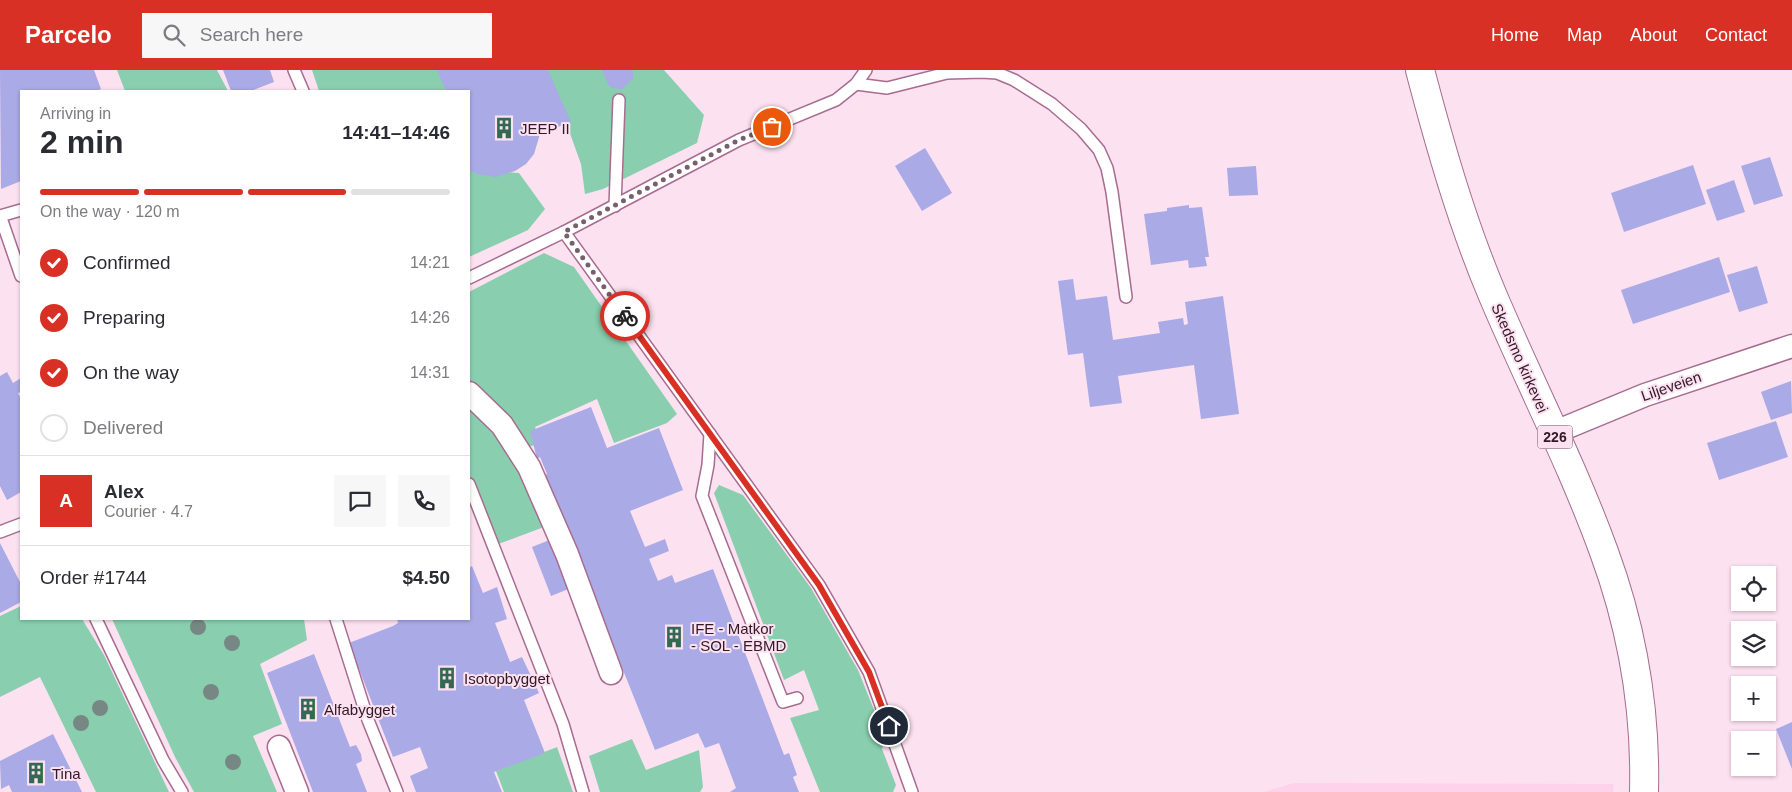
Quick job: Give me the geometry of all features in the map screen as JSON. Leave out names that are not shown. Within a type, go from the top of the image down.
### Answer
[{"type":"highway","name":"Skedsmo kirkevei","points":[[1420,70],[1472,242],[1499,311],[1604,552],[1626,626],[1639,700],[1644,792]]},
{"type":"street","name":"Liljeveien","points":[[1553,433],[1644,394],[1792,346]]},
{"type":"street","points":[[470,394],[502,425],[529,467],[567,554],[611,673]]},
{"type":"street","points":[[279,747],[297,792]]},
{"type":"lane","points":[[294,70],[303,90]]},
{"type":"lane","points":[[470,278],[615,206],[739,140],[836,100],[856,84],[866,70]]},
{"type":"lane","points":[[856,84],[887,88],[947,73],[982,72],[997,74],[1014,80],[1052,104],[1081,129],[1099,150],[1107,168],[1126,297]]},
{"type":"lane","points":[[615,206],[619,100]]},
{"type":"lane","points":[[20,210],[0,217],[20,273]]},
{"type":"lane","points":[[564,232],[819,585],[869,672],[912,792]]},
{"type":"lane","points":[[710,434],[708,466],[702,496],[783,702],[797,698]]},
{"type":"lane","points":[[470,487],[563,724],[583,792]]},
{"type":"lane","points":[[0,532],[20,524]]},
{"type":"lane","points":[[96,620],[163,760],[182,792]]},
{"type":"lane","points":[[336,620],[368,720],[396,792]]},
{"type":"shaded area","points":[[1294,783],[1614,784],[1613,792],[1263,792]]},
{"type":"green space","points":[[117,70],[217,70],[227,90],[125,90]]},
{"type":"green space","points":[[312,70],[438,70],[447,90],[319,90]]},
{"type":"green space","points":[[547,70],[664,70],[704,115],[697,143],[603,189],[585,194],[581,164]]},
{"type":"green space","points":[[470,170],[519,173],[545,209],[528,230],[470,257]]},
{"type":"green space","points":[[544,253],[574,267],[677,414],[667,423],[614,443],[597,399],[535,427],[541,443],[528,447],[493,401],[470,383],[470,291]]},
{"type":"green space","points":[[470,394],[502,425],[544,527],[493,546],[470,487]]},
{"type":"green space","points":[[719,485],[743,495],[811,588],[858,670],[885,737],[882,749],[896,785],[893,792],[820,792],[790,718],[819,710],[804,670],[784,680],[714,493]]},
{"type":"green space","points":[[20,606],[20,620],[83,620],[104,655],[169,792],[96,792],[40,677],[0,697],[0,616]]},
{"type":"green space","points":[[112,620],[304,620],[307,640],[260,664],[282,724],[253,736],[277,792],[194,792],[175,757]]},
{"type":"green space","points":[[632,739],[646,770],[699,750],[703,787],[700,792],[600,792],[589,756]]},
{"type":"green space","points":[[557,747],[573,792],[504,792],[496,771]]},
{"type":"building","points":[[0,70],[94,70],[101,89],[98,90],[20,90],[20,181],[1,189]]},
{"type":"building","points":[[223,70],[270,70],[274,82],[254,90],[231,90]]},
{"type":"building","name":"JEEP II","points":[[437,70],[548,70],[571,122],[540,134],[534,154],[526,164],[515,171],[496,177],[477,174],[470,170],[470,90],[446,90]]},
{"type":"building","points":[[602,70],[633,70],[633,79],[622,89],[612,88],[608,84]]},
{"type":"building","points":[[925,148],[952,193],[922,211],[895,166]]},
{"type":"building","points":[[1770,157],[1783,196],[1754,205],[1741,166]]},
{"type":"building","points":[[1693,165],[1706,204],[1624,232],[1611,193]]},
{"type":"building","points":[[1256,166],[1258,195],[1229,196],[1227,168]]},
{"type":"building","points":[[1734,180],[1745,212],[1717,221],[1706,190]]},
{"type":"building","points":[[1189,205],[1189,208],[1202,207],[1209,257],[1205,257],[1207,266],[1189,268],[1188,260],[1151,265],[1144,214],[1167,211],[1167,208]]},
{"type":"building","points":[[1719,257],[1730,292],[1633,324],[1621,290]]},
{"type":"building","points":[[1757,266],[1768,303],[1739,312],[1727,275]]},
{"type":"building","points":[[1073,279],[1076,300],[1107,296],[1113,340],[1160,333],[1158,322],[1183,318],[1184,325],[1188,324],[1185,302],[1223,296],[1239,414],[1201,419],[1194,365],[1118,376],[1122,403],[1090,407],[1083,353],[1068,355],[1058,281]]},
{"type":"building","points":[[7,372],[13,383],[20,379],[20,392],[18,393],[20,397],[20,493],[7,500],[0,486],[0,376]]},
{"type":"building","points":[[1791,381],[1792,413],[1771,420],[1761,392]]},
{"type":"building","name":"IFE - Matkor - SOL - EBMD","points":[[591,407],[607,448],[659,428],[683,490],[630,511],[645,547],[665,539],[669,551],[649,559],[658,581],[672,575],[675,583],[713,569],[784,755],[789,753],[797,775],[793,777],[799,792],[730,792],[736,788],[719,743],[705,748],[698,733],[655,750],[545,475],[547,474],[540,457],[537,459],[530,431]]},
{"type":"building","points":[[1776,421],[1788,457],[1719,480],[1707,443]]},
{"type":"building","points":[[552,539],[571,588],[551,596],[532,547]]},
{"type":"building","points":[[0,543],[20,582],[20,603],[0,613]]},
{"type":"building","name":"Isotopbygget","points":[[472,566],[483,593],[497,587],[507,619],[495,623],[510,662],[522,657],[539,693],[524,700],[545,753],[494,772],[502,792],[416,792],[410,776],[428,768],[420,747],[393,757],[349,643],[393,626],[398,623],[397,620],[470,620],[470,567]]},
{"type":"building","name":"Alfabygget","points":[[314,654],[350,747],[356,745],[361,754],[362,761],[356,764],[367,792],[313,792],[267,673]]},
{"type":"building","points":[[1792,722],[1792,769],[1776,729]]},
{"type":"building","name":"Tina","points":[[53,734],[82,792],[12,792],[9,785],[1,789],[0,761]]},
{"type":"way so far","points":[[625,316],[564,232],[739,140],[772,127]]},
{"type":"place","name":"JEEP II","points":[[504,128]]},
{"type":"place","name":"IFE - Matkor - SOL - EBMD","points":[[674,637]]},
{"type":"place","name":"Isotopbygget","points":[[447,678]]},
{"type":"place","name":"Alfabygget","points":[[308,709]]},
{"type":"place","name":"Tina","points":[[36,773]]},
{"type":"route","points":[[625,316],[819,585],[869,672],[889,726]]}]
